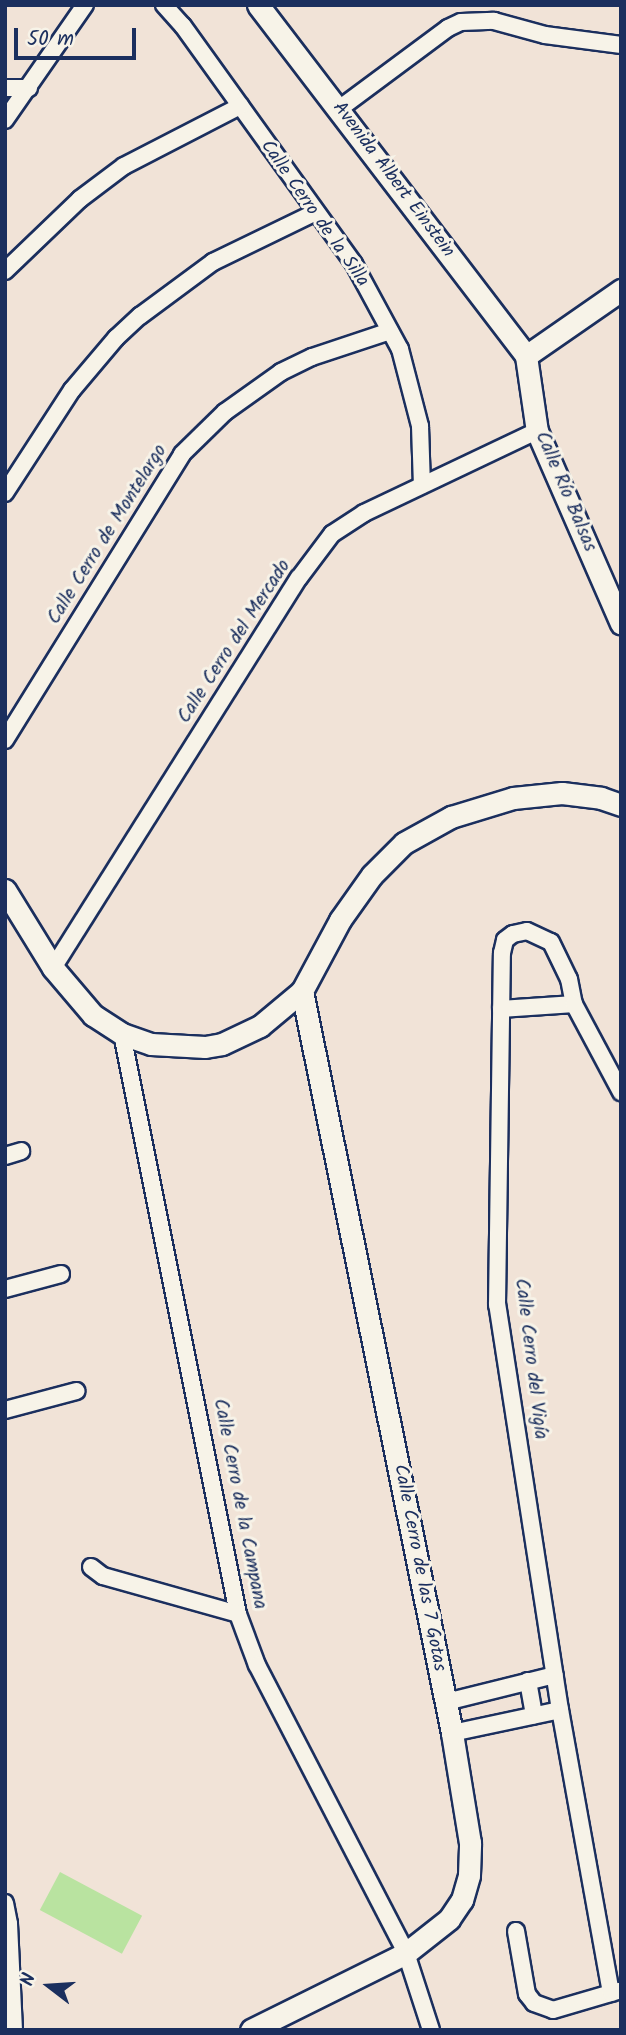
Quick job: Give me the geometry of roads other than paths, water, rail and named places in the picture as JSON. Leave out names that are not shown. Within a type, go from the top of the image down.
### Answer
[{"type":"street","points":[[5,120],[85,5]]},
{"type":"street","name":"Calle Cerro de la Silla","points":[[164,5],[183,26],[314,213],[354,264],[400,349],[420,426],[422,485]]},
{"type":"street","name":"Avenida Albert Einstein","points":[[267,10],[526,356]]},
{"type":"street","points":[[339,109],[447,28],[461,22],[494,21],[545,35],[621,45]]},
{"type":"street","points":[[5,88],[29,88]]},
{"type":"street","points":[[5,271],[80,199],[124,166],[240,106]]},
{"type":"street","points":[[5,493],[72,390],[109,346],[140,316],[213,262],[314,213]]},
{"type":"street","points":[[526,356],[621,290]]},
{"type":"street","name":"Calle Cerro de Montelargo","points":[[5,740],[182,454],[225,412],[281,373],[312,357],[390,331]]},
{"type":"street","name":"Calle Río Balsas","points":[[526,356],[537,431],[621,623]]},
{"type":"street","name":"Calle Cerro del Mercado","points":[[53,968],[299,578],[332,534],[364,513],[537,431]]},
{"type":"street","points":[[5,890],[53,968],[93,1015],[122,1034],[151,1044],[177,1048],[222,1044],[260,1027],[302,991],[340,920],[372,874],[404,843],[451,817],[513,799],[562,793],[601,798],[621,805]]},
{"type":"street","name":"Calle Cerro del Vigía","points":[[516,1931],[527,1994],[534,2003],[554,2010],[616,1992],[561,1710],[497,1305],[505,940],[527,931],[551,942],[569,979],[574,1004],[621,1092]]},
{"type":"street","name":"Calle Cerro de las 7 Gotas","points":[[251,2030],[406,1953],[449,1919],[462,1900],[469,1875],[470,1843],[452,1733],[302,991]]},
{"type":"street","points":[[502,1009],[574,1004]]},
{"type":"street","name":"Calle Cerro de la Campana","points":[[122,1034],[238,1614],[257,1665],[406,1953],[431,2030]]},
{"type":"street","points":[[5,1289],[61,1274]]},
{"type":"street","points":[[5,1410],[77,1391]]},
{"type":"street","points":[[91,1567],[103,1576],[238,1614]]},
{"type":"street","points":[[446,1702],[555,1675]]},
{"type":"street","points":[[527,1681],[534,1714]]},
{"type":"street","points":[[452,1733],[561,1710]]},
{"type":"street","points":[[5,1903],[9,1924],[14,2030]]}]
